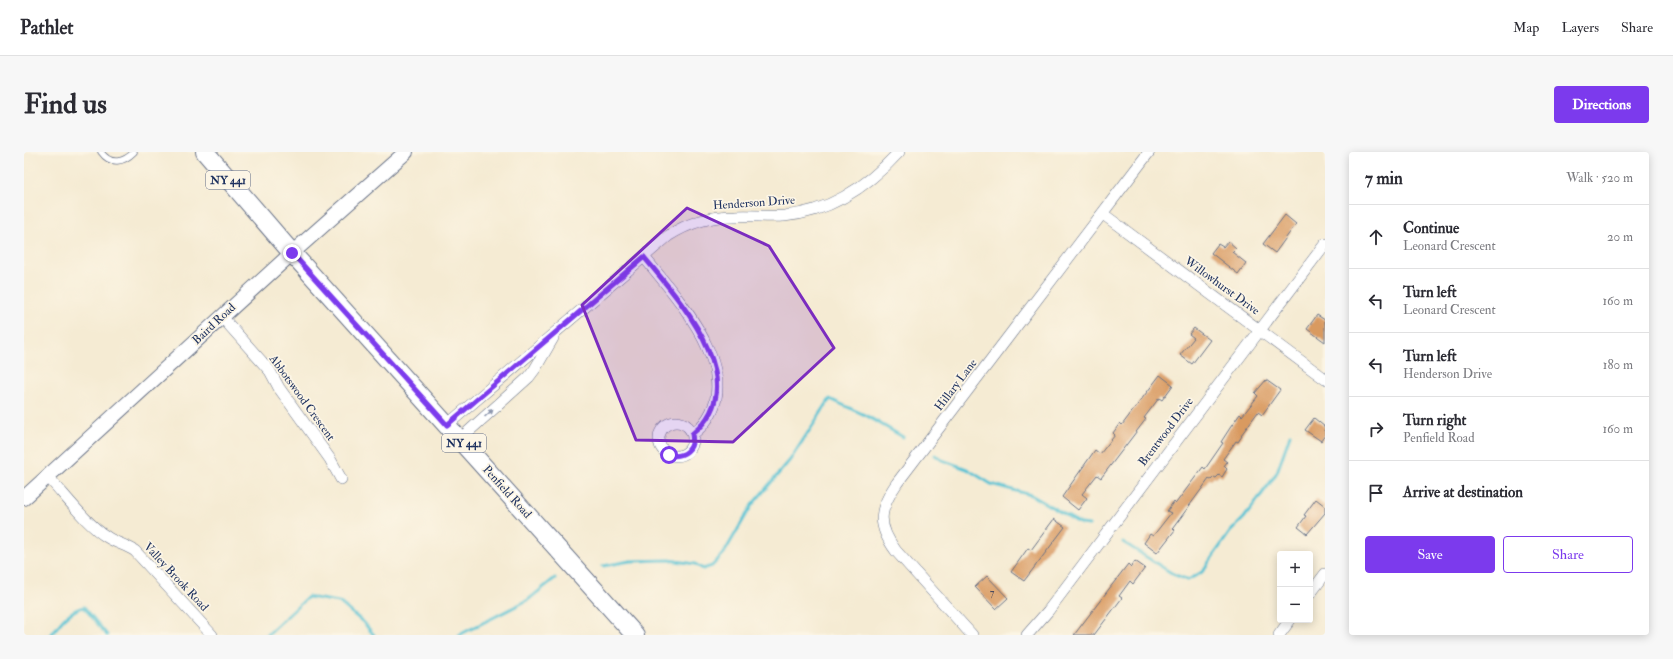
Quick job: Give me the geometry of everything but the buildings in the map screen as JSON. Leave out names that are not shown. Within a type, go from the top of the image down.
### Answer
[{"type":"main road","name":"Penfield Road","points":[[205,152],[292,253],[635,635]]},
{"type":"street","name":"Baird Road","points":[[24,498],[292,253],[406,152]]},
{"type":"street","name":"Henderson Drive","points":[[447,425],[668,236],[682,227],[698,222],[734,216],[784,216],[823,208],[857,190],[899,152]]},
{"type":"street","name":"Hillary Lane","points":[[972,635],[896,551],[883,528],[883,507],[888,496],[897,483],[1149,152]]},
{"type":"street","name":"Willowhurst Drive","points":[[1103,214],[1325,379]]},
{"type":"street","name":"Brentwood Drive","points":[[1027,635],[1053,605],[1325,244]]},
{"type":"street","points":[[644,257],[683,306],[714,363],[718,384],[712,412],[703,425],[692,434]]},
{"type":"street","name":"Abbotswood Crescent","points":[[222,317],[270,372],[278,388],[330,459],[341,479]]},
{"type":"street","name":"Henderson Drive","points":[[460,439],[529,377],[558,331]]},
{"type":"street","name":"Valley Brook Road","points":[[48,477],[98,530],[108,538],[135,551],[212,635]]},
{"type":"street","points":[[1313,590],[1325,574]]},
{"type":"street","points":[[1279,635],[1288,623]]},
{"type":"lane","points":[[101,152],[103,155],[119,162],[125,160],[134,152]]},
{"type":"highlighted area","points":[[687,208],[769,246],[834,348],[733,442],[636,440],[582,305]]},
{"type":"waterway","points":[[603,566],[630,561],[670,560],[695,564],[703,569],[712,566],[724,553],[752,505],[790,460],[830,399],[867,416],[903,437]]},
{"type":"waterway","points":[[1123,542],[1173,574],[1188,580],[1202,572],[1230,532],[1244,518],[1270,483],[1277,472],[1290,435]]},
{"type":"waterway","points":[[935,455],[942,460],[967,469],[991,484],[1031,495],[1081,524],[1089,525]]},
{"type":"waterway","points":[[459,635],[528,600],[555,578]]},
{"type":"waterway","points":[[267,635],[308,597],[339,602],[363,622],[374,635]]},
{"type":"waterway","points":[[51,635],[69,614],[84,607],[107,635]]},
{"type":"route","points":[[292,253],[447,425],[644,257],[683,306],[695,326],[714,363],[718,384],[712,412],[703,425],[692,434],[693,439],[690,450],[681,456],[669,455]]}]
